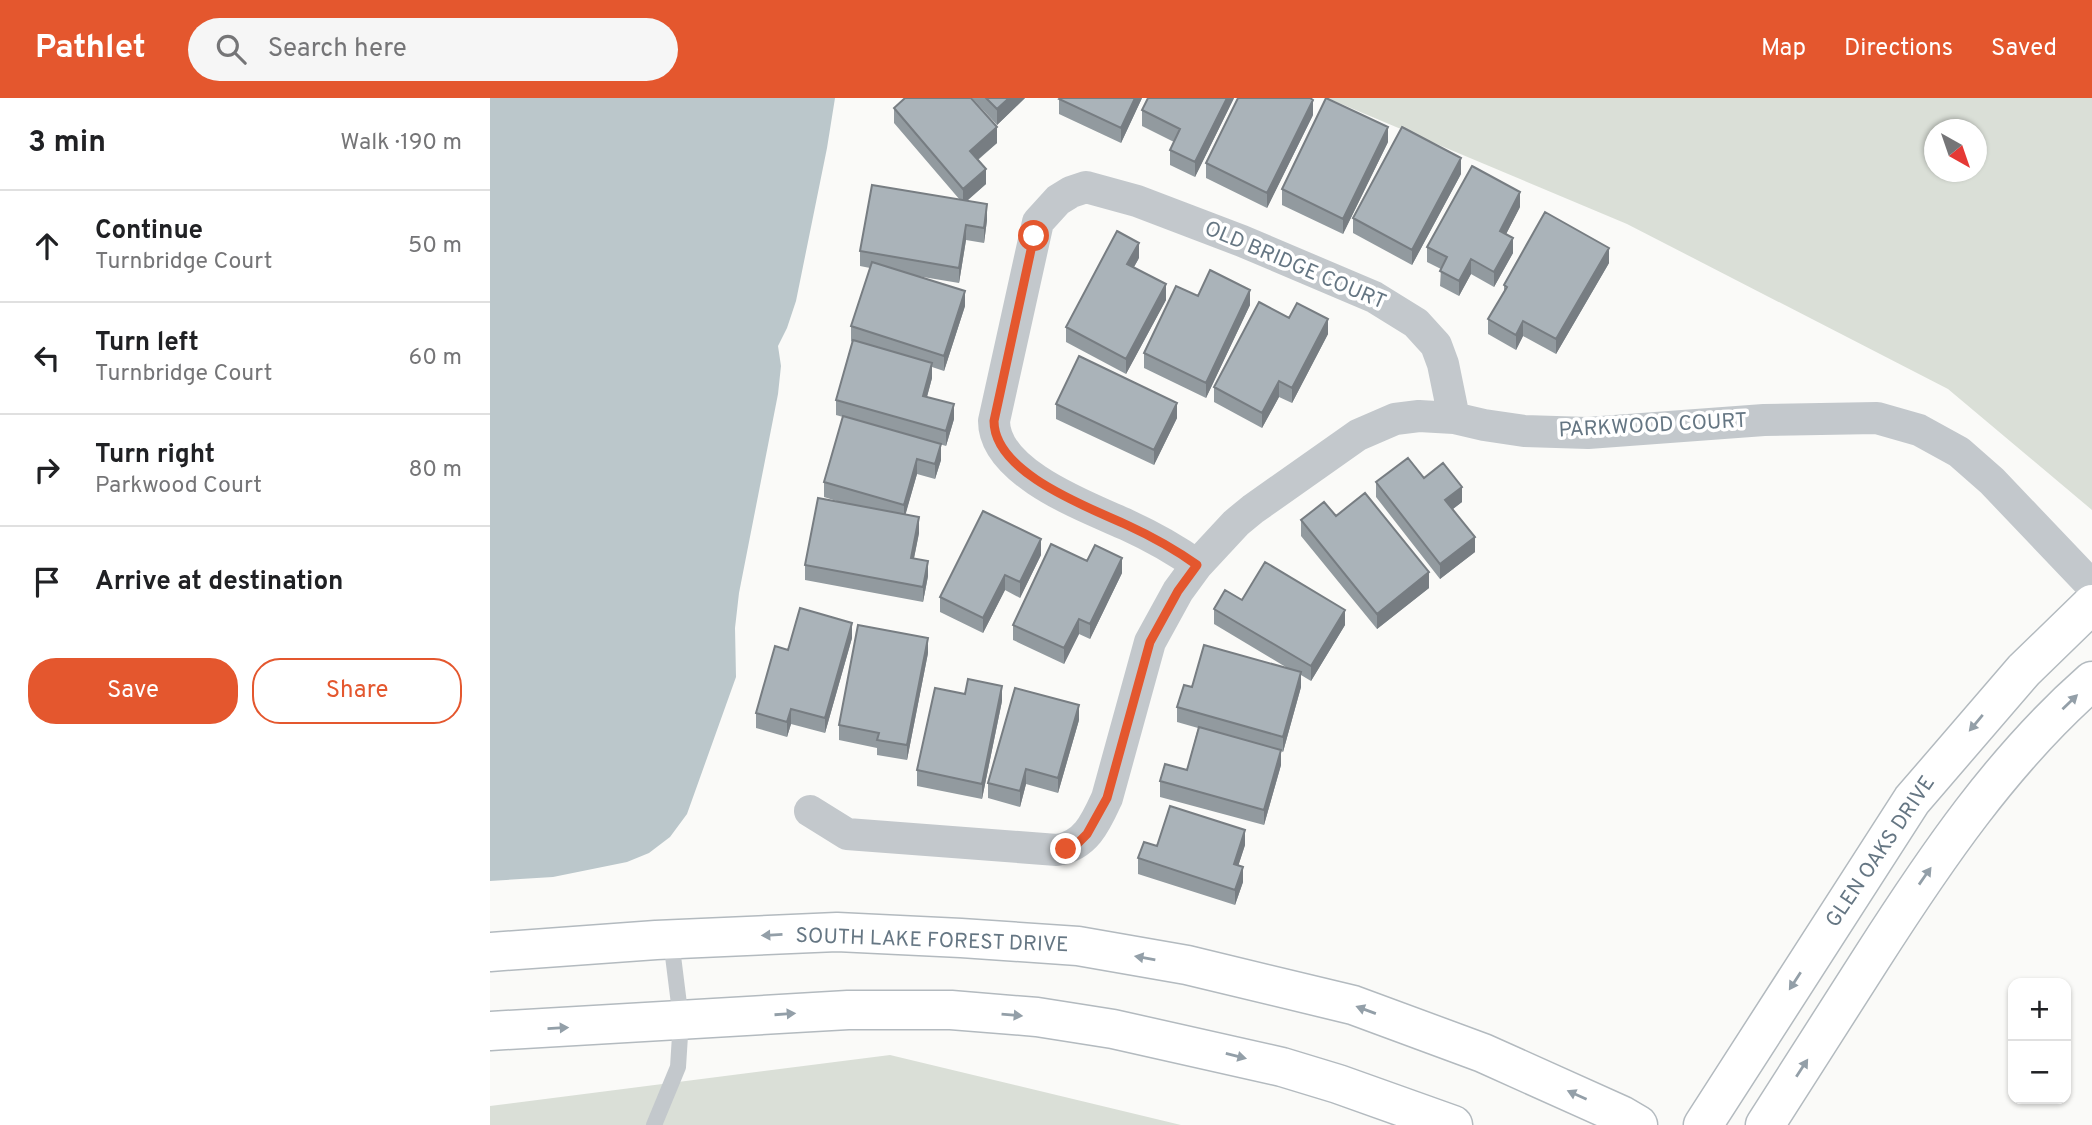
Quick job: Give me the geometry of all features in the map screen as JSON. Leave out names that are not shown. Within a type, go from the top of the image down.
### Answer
[{"type":"main road","name":"GLEN OAKS DRIVE","points":[[1703,1125],[1912,800],[2024,670],[2092,604]]},
{"type":"main road","points":[[1765,1125],[1911,897],[1975,806],[2042,729],[2092,681]]},
{"type":"main road","name":"SOUTH LAKE FOREST DRIVE","points":[[490,953],[837,932],[1078,946],[1187,965],[1353,1005],[1482,1053],[1638,1125]]},
{"type":"main road","points":[[490,1031],[848,1010],[951,1010],[1037,1017],[1113,1029],[1282,1067],[1338,1083],[1453,1125]]},
{"type":"street","name":"OLD BRIDGE COURT","points":[[1197,565],[1129,526],[1063,496],[1007,455],[994,434],[994,421],[1038,222],[1058,200],[1071,192],[1086,187],[1137,201],[1242,241],[1374,297],[1398,311],[1416,323],[1436,345],[1443,364],[1454,418]]},
{"type":"street","name":"PARKWOOD COURT","points":[[810,811],[848,834],[1057,850],[1078,843],[1096,820],[1107,798],[1150,642],[1178,591],[1197,565],[1236,523],[1253,509],[1358,435],[1395,419],[1419,416],[1454,418],[1524,431],[1588,433],[1764,419],[1877,418],[1919,430],[1959,452],[1992,481],[2092,586]]},
{"type":"lane","points":[[654,1125],[678,1067],[681,1020],[671,940]]},
{"type":"shaded area","points":[[490,98],[835,98],[796,301],[778,346],[781,366],[778,394],[739,593],[735,628],[736,677],[687,814],[670,837],[649,853],[627,862],[553,877],[490,881]]},
{"type":"shaded area","points":[[1327,98],[2092,98],[2092,510],[1948,389],[1627,224]]},
{"type":"shaded area","points":[[890,1055],[1181,1125],[490,1125],[490,1106]]},
{"type":"building","points":[[905,98],[971,98],[997,127],[970,151],[986,169],[963,189],[894,108]]},
{"type":"building","points":[[986,98],[1009,98],[997,109]]},
{"type":"building","points":[[1060,98],[1135,98],[1121,128]]},
{"type":"building","points":[[1148,98],[1227,98],[1195,162],[1170,150],[1180,129],[1142,110]]},
{"type":"building","points":[[1238,98],[1313,100],[1267,193],[1206,163]]},
{"type":"building","points":[[1326,98],[1388,127],[1343,219],[1282,189]]},
{"type":"building","points":[[1402,127],[1461,158],[1412,250],[1353,218]]},
{"type":"building","points":[[1472,166],[1520,192],[1500,231],[1513,238],[1494,272],[1471,259],[1459,281],[1440,271],[1447,257],[1427,247]]},
{"type":"building","points":[[872,185],[987,204],[984,228],[966,225],[959,268],[860,251]]},
{"type":"building","points":[[1545,212],[1609,248],[1556,339],[1523,321],[1516,335],[1488,319]]},
{"type":"building","points":[[1117,231],[1139,243],[1127,264],[1166,284],[1126,359],[1066,327]]},
{"type":"building","points":[[872,262],[965,291],[944,356],[851,326]]},
{"type":"building","points":[[1210,270],[1250,290],[1206,383],[1144,353],[1176,286],[1198,296]]},
{"type":"building","points":[[1259,302],[1289,318],[1297,303],[1328,319],[1292,388],[1279,381],[1262,413],[1214,387]]},
{"type":"building","points":[[853,340],[932,363],[923,396],[954,404],[946,431],[836,400]]},
{"type":"building","points":[[1079,356],[1177,403],[1154,450],[1056,404]]},
{"type":"building","points":[[843,416],[941,444],[935,464],[917,459],[904,505],[824,482]]},
{"type":"building","points":[[1408,458],[1424,478],[1443,463],[1462,487],[1445,500],[1475,537],[1440,564],[1376,482]]},
{"type":"building","points":[[1365,493],[1429,572],[1377,614],[1301,520],[1324,502],[1336,516]]},
{"type":"building","points":[[818,498],[919,517],[911,558],[928,561],[923,587],[805,565]]},
{"type":"building","points":[[983,511],[1041,539],[1020,582],[1005,575],[983,618],[940,597]]},
{"type":"building","points":[[1051,544],[1087,561],[1095,545],[1122,558],[1090,624],[1079,619],[1064,648],[1013,625]]},
{"type":"building","points":[[1265,562],[1345,610],[1311,666],[1214,609],[1225,590],[1242,600]]},
{"type":"building","points":[[800,608],[852,623],[825,718],[791,709],[787,722],[756,713],[775,646],[788,650]]},
{"type":"building","points":[[858,625],[928,638],[907,745],[877,740],[879,733],[839,725]]},
{"type":"building","points":[[1204,645],[1301,672],[1283,737],[1177,707],[1184,685],[1192,687]]},
{"type":"building","points":[[968,679],[1002,686],[982,784],[917,770],[935,688],[965,694]]},
{"type":"building","points":[[1015,688],[1079,705],[1058,778],[1026,769],[1020,791],[988,783]]},
{"type":"building","points":[[1199,727],[1281,750],[1264,810],[1160,781],[1165,764],[1187,770]]},
{"type":"building","points":[[1170,806],[1245,830],[1234,864],[1243,867],[1235,890],[1138,858],[1144,842],[1157,846]]},
{"type":"route","points":[[1034,236],[994,421],[994,434],[1007,455],[1063,496],[1129,526],[1184,555],[1197,565],[1178,591],[1150,642],[1107,798],[1087,834],[1066,849]]}]
